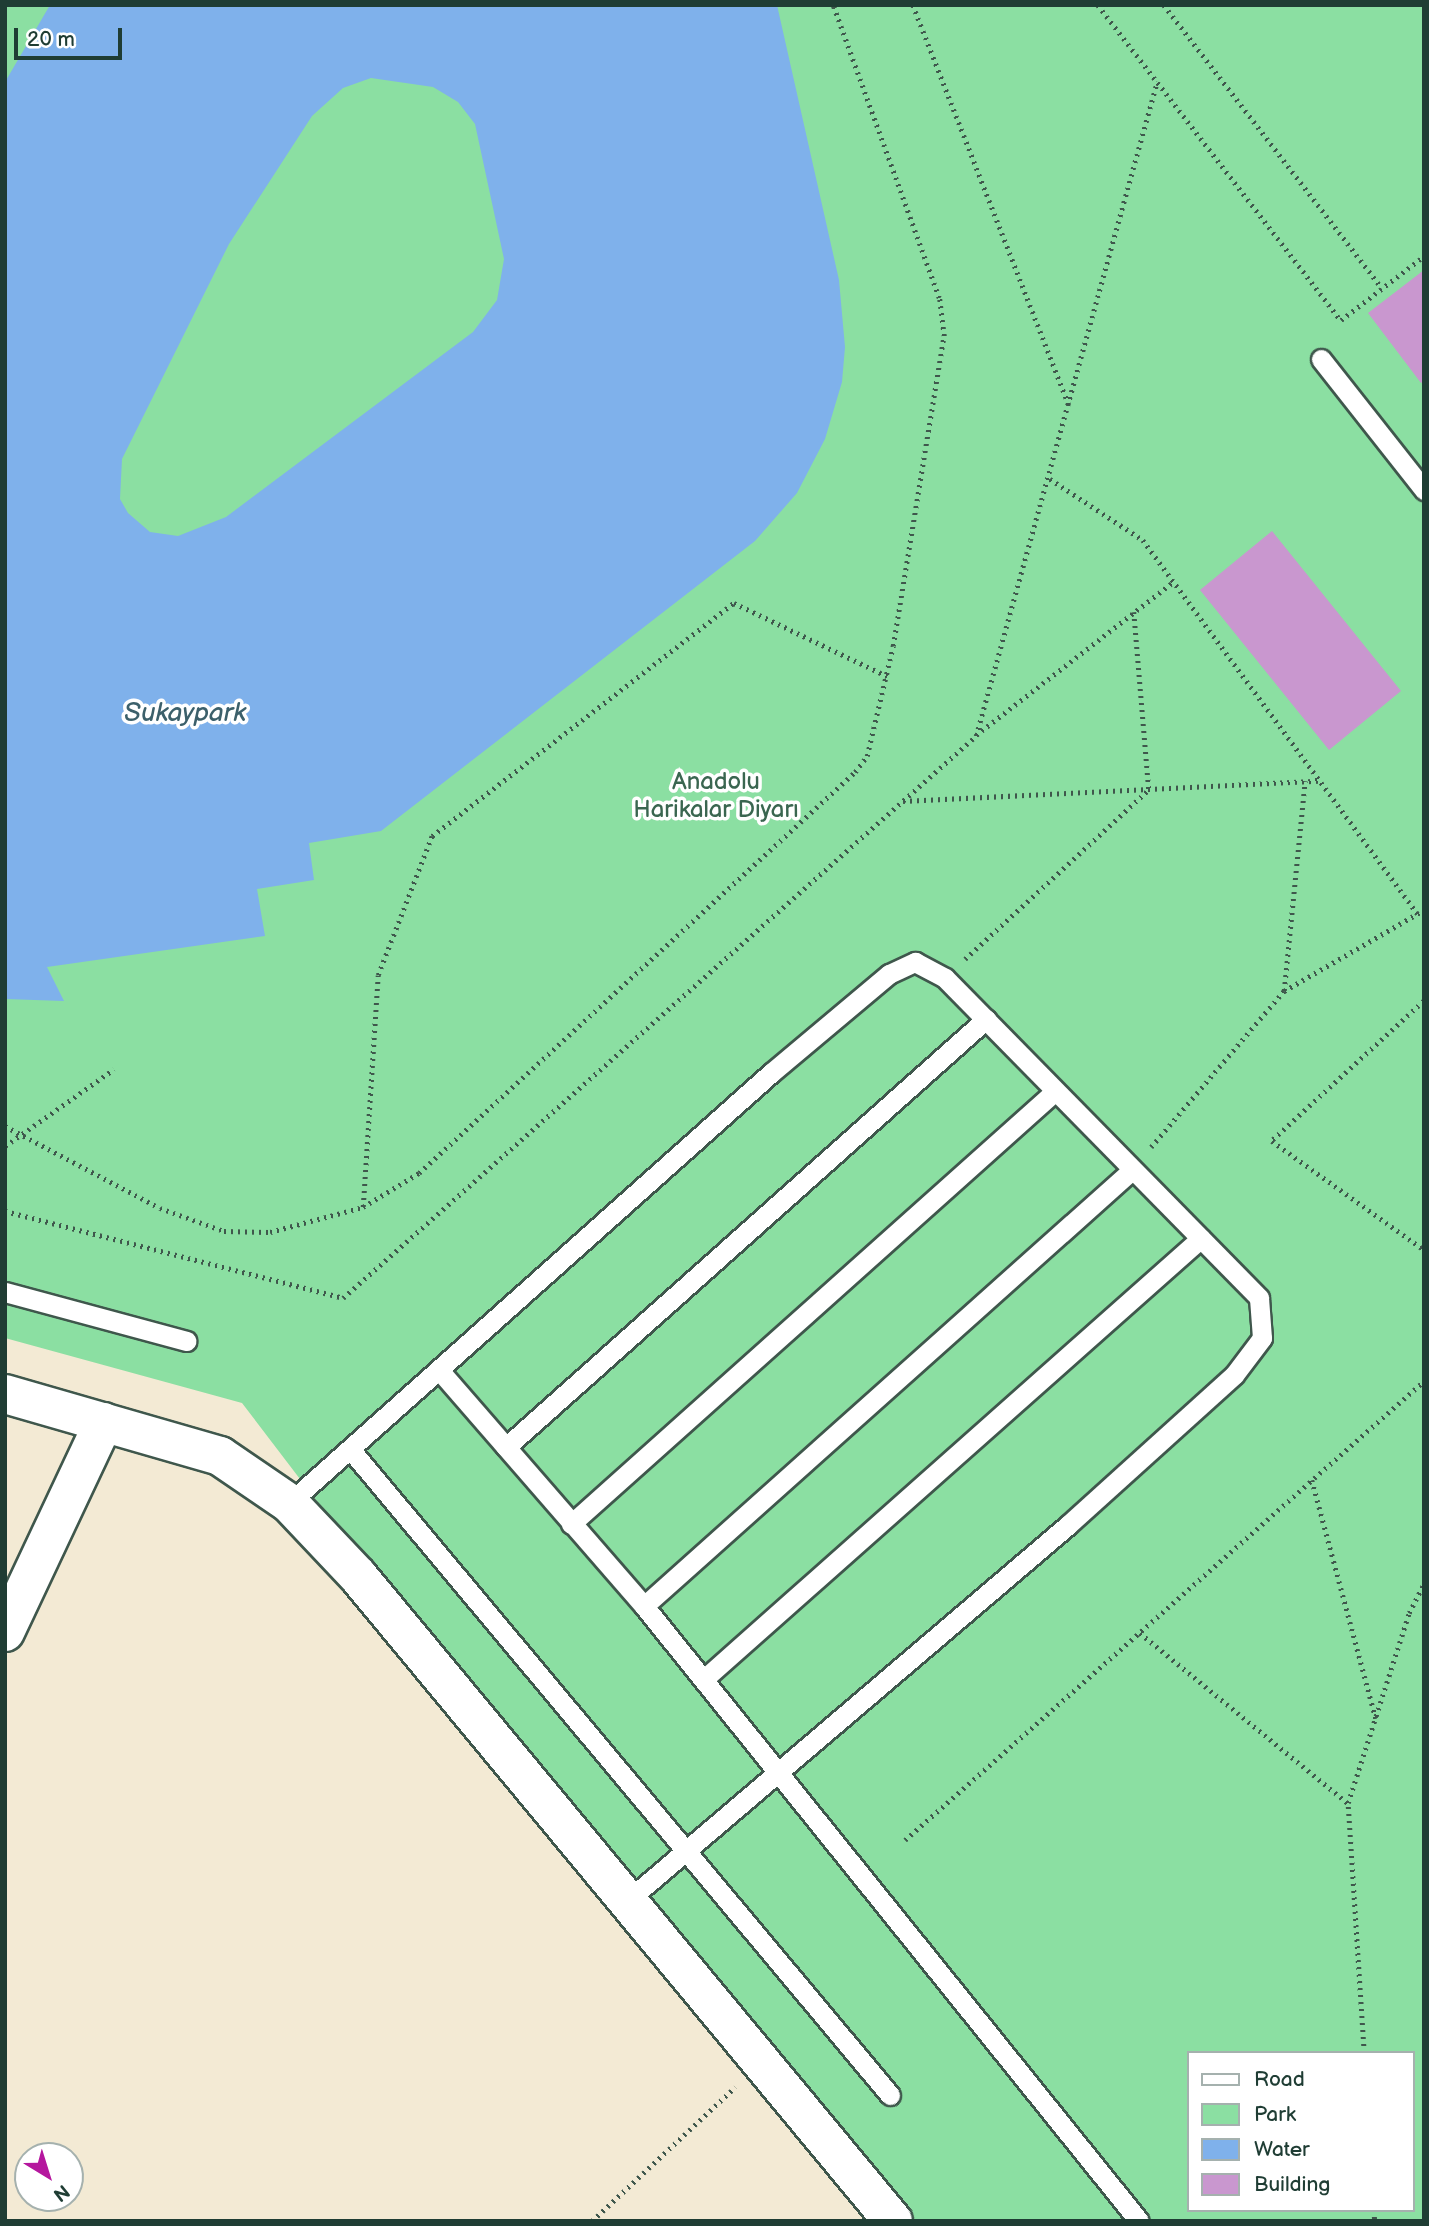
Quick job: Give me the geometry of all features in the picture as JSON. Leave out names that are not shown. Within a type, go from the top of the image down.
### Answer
[{"type":"street","points":[[5,1394],[220,1456],[289,1503],[359,1576],[893,2221]]},
{"type":"street","points":[[5,1632],[104,1422]]},
{"type":"lane","points":[[1321,359],[1424,490]]},
{"type":"lane","points":[[289,1503],[889,974],[915,962],[945,978],[1053,1093],[1259,1298],[1262,1338],[1234,1375],[1068,1524],[628,1901]]},
{"type":"lane","points":[[506,1447],[986,1019]]},
{"type":"lane","points":[[571,1524],[1053,1093]]},
{"type":"lane","points":[[644,1606],[1132,1170]]},
{"type":"lane","points":[[704,1679],[1201,1238]]},
{"type":"lane","points":[[5,1292],[187,1341]]},
{"type":"lane","points":[[439,1370],[644,1606],[1139,2221]]},
{"type":"lane","points":[[350,1449],[890,2095]]},
{"type":"path","points":[[5,1126],[160,1208],[224,1231],[270,1232],[363,1207],[419,1173],[855,772],[874,743],[887,676],[943,355],[942,317],[833,5]]},
{"type":"path","points":[[913,5],[1070,407]]},
{"type":"path","points":[[1097,5],[1341,320],[1424,256]]},
{"type":"path","points":[[1164,5],[1382,288]]},
{"type":"path","points":[[975,736],[1050,479],[1157,82]]},
{"type":"path","points":[[1050,479],[1143,541],[1418,914]]},
{"type":"path","points":[[5,1211],[343,1298],[975,736],[1173,582]]},
{"type":"path","points":[[363,1207],[377,975],[432,836],[734,603],[887,676]]},
{"type":"path","points":[[1134,612],[1149,789]]},
{"type":"path","points":[[1284,991],[1305,781]]},
{"type":"path","points":[[902,801],[1319,781]]},
{"type":"path","points":[[945,978],[1149,789]]},
{"type":"path","points":[[1132,1170],[1284,991],[1424,910]]},
{"type":"path","points":[[1424,1001],[1272,1141],[1424,1250]]},
{"type":"path","points":[[5,1146],[114,1069]]},
{"type":"path","points":[[905,1840],[1424,1381]]},
{"type":"path","points":[[1312,1480],[1376,1720]]},
{"type":"path","points":[[1364,2051],[1348,1803],[1409,1613],[1424,1584]]},
{"type":"path","points":[[1140,1633],[1348,1803]]},
{"type":"path","points":[[592,2221],[761,2062]]},
{"type":"green space","name":"Anadolu Harikalar Diyarı","points":[[5,5],[1424,5],[1424,2221],[899,2221],[512,1757],[242,1403],[5,1338]]},
{"type":"water","name":"Sukaypark","points":[[50,5],[777,5],[839,280],[845,347],[842,382],[825,439],[797,493],[755,541],[381,831],[309,843],[314,880],[257,889],[265,936],[47,967],[64,1001],[5,999],[5,82]],"holes":[[[371,78],[433,87],[458,102],[475,124],[504,259],[497,300],[473,332],[226,517],[178,536],[150,532],[128,513],[120,499],[122,459],[229,244],[312,116],[343,88]]]},
{"type":"building","points":[[1424,270],[1424,381],[1421,383],[1368,313]]},
{"type":"building","points":[[1272,531],[1401,691],[1329,750],[1200,590]]}]
